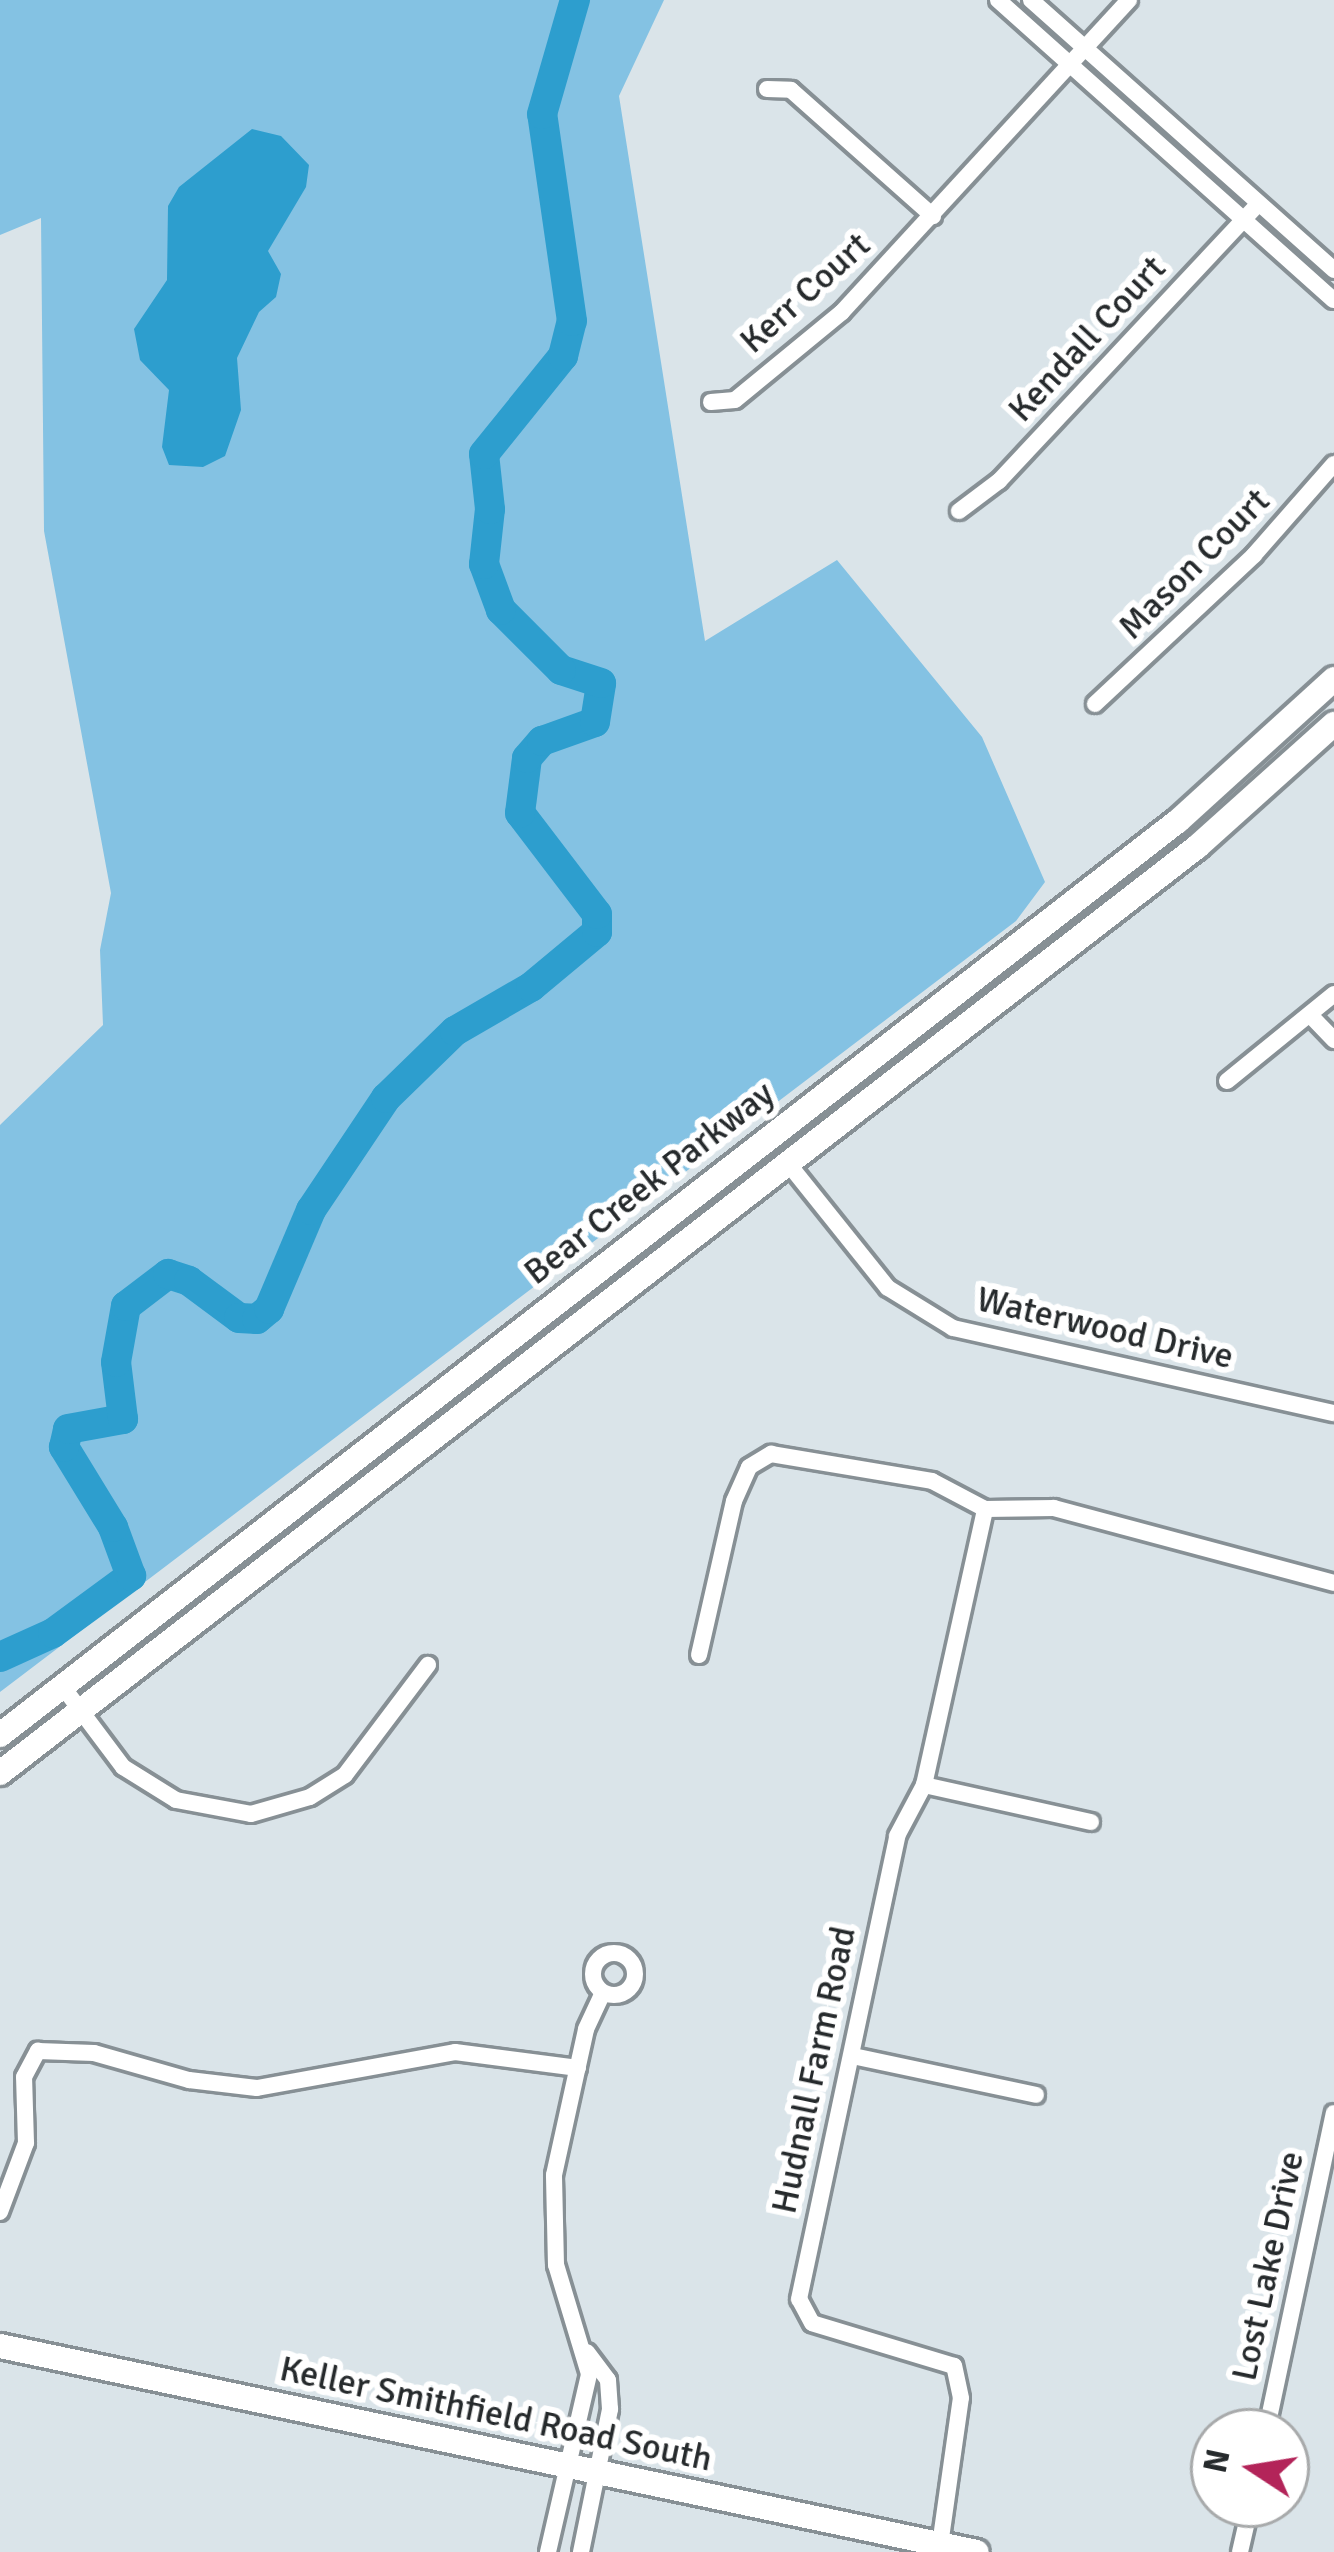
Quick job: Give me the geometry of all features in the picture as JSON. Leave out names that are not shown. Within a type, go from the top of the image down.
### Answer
[{"type":"main road","name":"Bear Creek Parkway","points":[[0,1735],[1178,821],[1334,679]]},
{"type":"main road","name":"Bear Creek Parkway","points":[[0,1773],[1198,846],[1334,724]]},
{"type":"main road","name":"Keller Smithfield Road South","points":[[0,2346],[977,2552]]},
{"type":"street","points":[[998,0],[1334,300]]},
{"type":"street","points":[[1031,0],[1334,270]]},
{"type":"street","name":"Kerr Court","points":[[711,402],[735,400],[806,341],[933,216],[1129,0]]},
{"type":"street","points":[[767,89],[791,90],[933,216]]},
{"type":"street","name":"Kendall Court","points":[[959,511],[999,481],[1257,205]]},
{"type":"street","name":"Mason Court","points":[[1095,704],[1254,555],[1334,464]]},
{"type":"street","points":[[1227,1081],[1334,994]]},
{"type":"street","points":[[1310,1015],[1334,1040]]},
{"type":"street","name":"Waterwood Drive","points":[[787,1162],[888,1288],[953,1328],[1334,1413]]},
{"type":"street","points":[[699,1655],[734,1501],[749,1467],[771,1454],[932,1481],[985,1509],[1054,1508],[1334,1583]]},
{"type":"street","name":"Hudnall Farm Road","points":[[940,2545],[961,2398],[954,2366],[812,2323],[800,2312],[897,1836],[924,1785],[985,1509]]},
{"type":"street","points":[[63,1687],[123,1767],[176,1800],[251,1814],[310,1797],[344,1775],[428,1665]]},
{"type":"street","points":[[924,1785],[1091,1822]]},
{"type":"street","points":[[548,2552],[589,2374],[587,2352],[556,2265],[551,2212],[578,2068],[603,1993]]},
{"type":"street","points":[[0,2212],[26,2143],[24,2077],[38,2051],[94,2053],[189,2080],[257,2088],[454,2052],[578,2068]]},
{"type":"street","points":[[853,2056],[1036,2095]]},
{"type":"street","name":"Lost Lake Drive","points":[[1271,2408],[1334,2113]]},
{"type":"street","points":[[580,2552],[599,2472],[608,2380],[587,2352]]},
{"type":"shaded area","points":[[0,0],[664,0],[619,96],[705,641],[837,560],[982,737],[1045,882],[1016,921],[0,1692],[0,1125],[103,1025],[100,950],[111,893],[44,531],[41,218],[0,235]]},
{"type":"shaded area","points":[[252,129],[281,136],[309,165],[306,187],[268,251],[281,274],[276,297],[259,312],[237,358],[241,410],[225,456],[203,467],[169,465],[162,447],[169,390],[140,360],[134,329],[167,280],[168,206],[179,187]]},
{"type":"waterway","points":[[0,1657],[53,1633],[131,1576],[113,1527],[64,1447],[68,1429],[123,1419],[116,1362],[126,1306],[168,1274],[189,1281],[239,1318],[257,1319],[269,1309],[311,1210],[386,1098],[455,1031],[531,987],[597,932],[597,914],[520,813],[527,758],[542,741],[595,722],[601,683],[561,670],[501,610],[484,564],[490,509],[484,454],[563,356],[572,321],[542,114],[575,0]]}]
